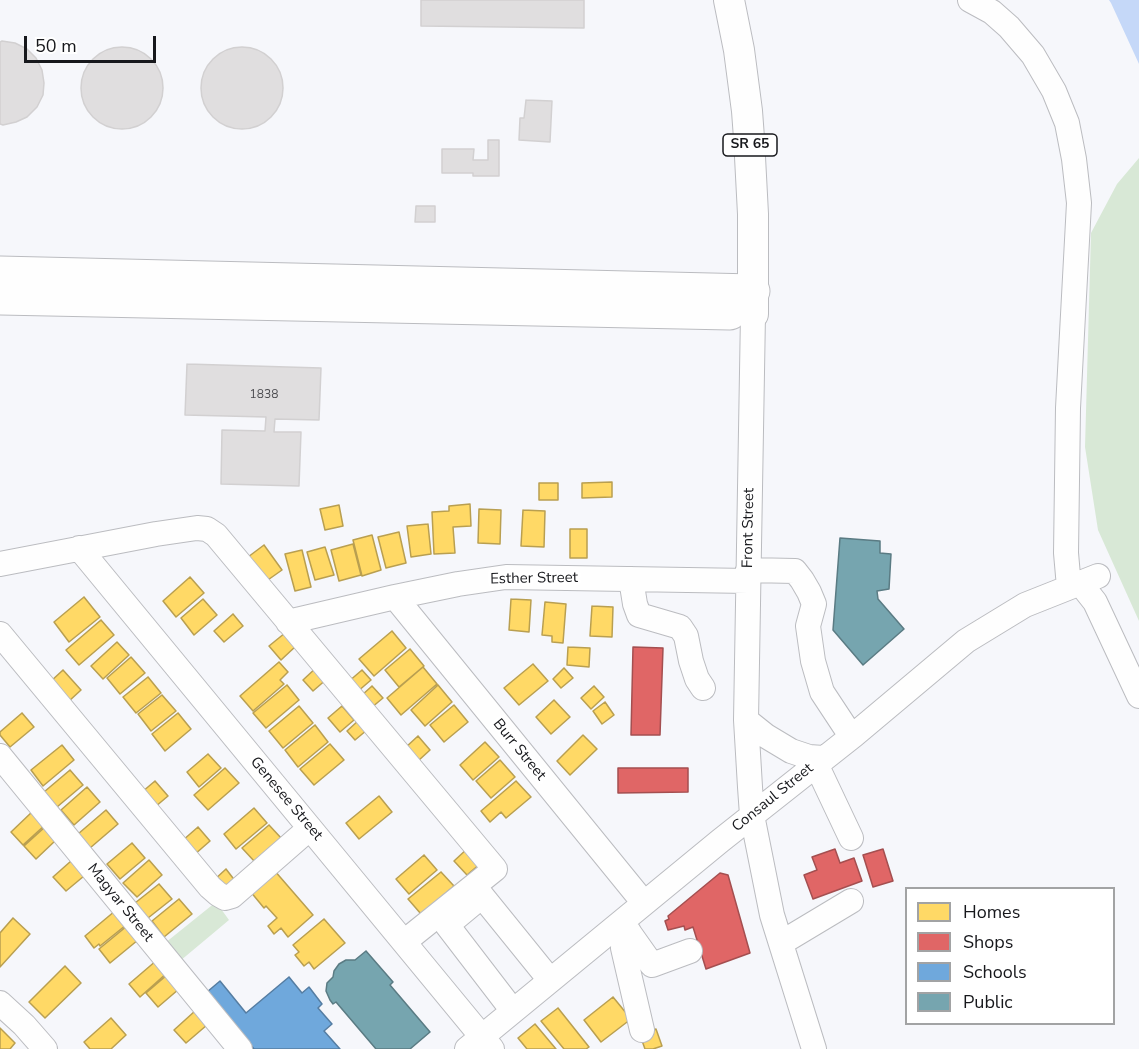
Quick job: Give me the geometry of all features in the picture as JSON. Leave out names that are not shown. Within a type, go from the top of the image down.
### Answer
[{"type":"highway","points":[[0,273],[753,302]]},
{"type":"highway","points":[[0,298],[753,302]]},
{"type":"main road","name":"Front Street","points":[[729,0],[739,50],[747,111],[752,178],[753,302]]},
{"type":"street","points":[[970,0],[992,12],[1009,27],[1033,55],[1054,91],[1067,123],[1079,203],[1068,418],[1066,553],[1095,602],[1139,696]]},
{"type":"street","name":"Front Street","points":[[753,302],[746,720],[752,815],[772,915],[814,1049]]},
{"type":"street","points":[[0,564],[196,528],[207,529],[216,535],[495,869],[478,891],[442,920],[404,942]]},
{"type":"street","name":"Genesee Street","points":[[79,549],[404,942],[480,1045]]},
{"type":"street","name":"Esther Street","points":[[288,622],[395,597],[506,577],[630,579],[795,572],[809,592],[813,604],[808,626],[813,661],[822,692],[851,736]]},
{"type":"street","points":[[630,579],[639,615],[680,627],[686,636],[691,661],[697,679],[703,688]]},
{"type":"street","name":"Consaul Street","points":[[480,1045],[513,1011],[550,980],[625,927],[644,903],[966,641],[1025,605],[1082,582]]},
{"type":"street","name":"Burr Street","points":[[395,597],[644,903]]},
{"type":"street","points":[[0,634],[218,894],[225,898],[232,896],[310,828]]},
{"type":"street","points":[[746,720],[780,746],[819,761],[851,838]]},
{"type":"street","name":"Magyar Street","points":[[0,756],[240,1049]]},
{"type":"street","points":[[478,891],[550,980]]},
{"type":"street","points":[[781,943],[851,901]]},
{"type":"street","points":[[442,920],[513,1011]]},
{"type":"street","points":[[625,927],[652,965],[690,951]]},
{"type":"street","points":[[625,927],[624,948],[642,1030]]},
{"type":"street","points":[[0,1003],[45,1049]]},
{"type":"green space","points":[[1139,158],[1139,621],[1098,530],[1085,447],[1091,233],[1117,184]]},
{"type":"green space","points":[[216,902],[229,920],[180,961],[165,943]]},
{"type":"water","points":[[1109,0],[1139,0],[1139,64],[1111,3]]},
{"type":"building: Homes","points":[[612,482],[612,497],[582,498],[582,483]]},
{"type":"building: Homes","points":[[539,483],[558,483],[558,500],[539,500]]},
{"type":"building: Homes","points":[[470,504],[471,526],[453,527],[455,553],[434,554],[432,512],[449,511],[449,506]]},
{"type":"building: Homes","points":[[339,505],[343,526],[325,530],[320,509]]},
{"type":"building: Homes","points":[[479,509],[501,510],[500,544],[478,543]]},
{"type":"building: Homes","points":[[523,510],[545,511],[544,547],[521,546]]},
{"type":"building: Homes","points":[[428,524],[431,554],[411,557],[407,526]]},
{"type":"building: Homes","points":[[570,529],[587,529],[587,558],[570,558]]},
{"type":"building: Homes","points":[[399,532],[406,563],[386,568],[378,537]]},
{"type":"building: Homes","points":[[372,535],[381,570],[362,576],[353,540]]},
{"type":"building: Homes","points":[[353,544],[361,575],[339,581],[331,550]]},
{"type":"building: Homes","points":[[264,545],[282,570],[265,582],[248,557]]},
{"type":"building: Homes","points":[[325,547],[334,575],[315,580],[307,552]]},
{"type":"building: Homes","points":[[302,550],[311,587],[295,591],[285,554]]},
{"type":"building: Homes","points":[[190,577],[204,593],[176,617],[163,601]]},
{"type":"building: Homes","points":[[84,597],[100,617],[69,642],[54,622]]},
{"type":"building: Homes","points":[[203,599],[217,615],[194,635],[181,618]]},
{"type":"building: Homes","points":[[511,599],[531,600],[529,632],[509,630]]},
{"type":"building: Homes","points":[[545,602],[566,604],[563,643],[552,642],[552,636],[542,635]]},
{"type":"building: Homes","points":[[592,606],[613,607],[612,637],[590,636]]},
{"type":"building: Homes","points":[[233,614],[243,626],[224,642],[214,631]]},
{"type":"building: Homes","points":[[101,620],[114,635],[79,665],[66,650]]},
{"type":"building: Homes","points":[[392,631],[406,648],[374,676],[359,659]]},
{"type":"building: Homes","points":[[285,633],[296,646],[281,660],[269,646]]},
{"type":"building: Homes","points":[[117,642],[129,655],[103,679],[91,666]]},
{"type":"building: Homes","points":[[568,647],[590,648],[589,667],[567,665]]},
{"type":"building: Homes","points":[[410,649],[424,666],[399,687],[385,670]]},
{"type":"building: Homes","points":[[131,657],[145,673],[120,694],[107,678]]},
{"type":"building: Homes","points":[[279,662],[288,672],[280,680],[284,684],[253,711],[240,696]]},
{"type":"building: Homes","points":[[533,664],[548,681],[519,705],[504,688]]},
{"type":"building: Homes","points":[[318,666],[328,678],[313,691],[303,680]]},
{"type":"building: Homes","points":[[423,667],[437,684],[401,715],[387,698]]},
{"type":"building: Homes","points":[[564,668],[573,678],[561,688],[553,679]]},
{"type":"building: Homes","points":[[63,670],[81,690],[68,702],[50,682]]},
{"type":"building: Homes","points":[[362,670],[371,680],[357,692],[348,682]]},
{"type":"building: Homes","points":[[148,677],[161,693],[136,713],[123,697]]},
{"type":"building: Homes","points":[[287,685],[299,700],[266,728],[253,713]]},
{"type":"building: Homes","points":[[438,685],[452,702],[425,726],[411,710]]},
{"type":"building: Homes","points":[[372,686],[383,698],[371,708],[361,696]]},
{"type":"building: Homes","points":[[594,686],[604,697],[591,709],[581,698]]},
{"type":"building: Homes","points":[[162,695],[176,711],[151,731],[138,714]]},
{"type":"building: Homes","points":[[554,700],[570,717],[551,734],[536,717]]},
{"type":"building: Homes","points":[[605,702],[614,715],[602,724],[593,711]]},
{"type":"building: Homes","points":[[454,705],[468,722],[444,742],[430,725]]},
{"type":"building: Homes","points":[[299,706],[313,723],[283,748],[269,731]]},
{"type":"building: Homes","points":[[342,706],[354,720],[340,732],[328,718]]},
{"type":"building: Homes","points":[[22,713],[34,727],[10,747],[0,732]]},
{"type":"building: Homes","points":[[178,713],[191,729],[165,751],[152,734]]},
{"type":"building: Homes","points":[[359,720],[367,730],[355,740],[347,731]]},
{"type":"building: Homes","points":[[315,725],[328,742],[298,767],[285,750]]},
{"type":"building: Homes","points":[[583,735],[597,749],[570,775],[557,761]]},
{"type":"building: Homes","points":[[418,736],[430,750],[418,761],[405,748]]},
{"type":"building: Homes","points":[[485,742],[499,757],[473,780],[460,765]]},
{"type":"building: Homes","points":[[330,744],[344,760],[314,785],[300,769]]},
{"type":"building: Homes","points":[[62,745],[74,760],[43,786],[31,770]]},
{"type":"building: Homes","points":[[208,754],[221,768],[199,787],[187,772]]},
{"type":"building: Homes","points":[[500,760],[515,777],[491,798],[476,781]]},
{"type":"building: Homes","points":[[225,768],[239,783],[208,810],[194,795]]},
{"type":"building: Homes","points":[[70,770],[83,785],[57,807],[44,792]]},
{"type":"building: Homes","points":[[155,781],[168,796],[155,807],[142,792]]},
{"type":"building: Homes","points":[[516,781],[531,797],[506,818],[501,812],[490,822],[481,811]]},
{"type":"building: Homes","points":[[87,787],[100,802],[74,825],[61,810]]},
{"type":"building: Homes","points":[[379,796],[392,812],[359,839],[346,823]]},
{"type":"building: Homes","points":[[254,808],[267,823],[236,849],[224,834]]},
{"type":"building: Homes","points":[[106,810],[118,824],[90,848],[78,834]]},
{"type":"building: Homes","points":[[33,811],[45,825],[23,845],[11,832]]},
{"type":"building: Homes","points":[[269,825],[282,839],[255,862],[242,848]]},
{"type":"building: Homes","points":[[45,827],[56,840],[36,859],[24,846]]},
{"type":"building: Homes","points":[[198,827],[210,841],[194,855],[182,841]]},
{"type":"building: Homes","points":[[132,843],[145,858],[120,879],[107,864]]},
{"type":"building: Homes","points":[[468,848],[481,863],[467,875],[454,861]]},
{"type":"building: Homes","points":[[424,855],[437,870],[409,894],[396,879]]},
{"type":"building: Homes","points":[[149,860],[162,875],[137,897],[123,883]]},
{"type":"building: Homes","points":[[71,861],[84,876],[66,891],[53,877]]},
{"type":"building: Homes","points":[[226,869],[236,882],[224,893],[213,881]]},
{"type":"building: Homes","points":[[274,870],[313,915],[288,937],[281,928],[274,934],[268,926],[277,918],[266,906],[264,908],[250,891]]},
{"type":"building: Homes","points":[[441,872],[454,886],[421,914],[408,899]]},
{"type":"building: Homes","points":[[159,884],[172,899],[148,918],[135,903]]},
{"type":"building: Homes","points":[[179,899],[192,914],[164,937],[152,921]]},
{"type":"building: Homes","points":[[115,911],[126,925],[100,946],[99,944],[94,948],[85,936]]},
{"type":"building: Homes","points":[[13,918],[30,934],[0,967],[0,933]]},
{"type":"building: Homes","points":[[324,919],[345,943],[314,969],[309,962],[304,966],[295,955],[299,952],[293,945]]},
{"type":"building: Homes","points":[[127,926],[138,940],[110,963],[99,949]]},
{"type":"building: Homes","points":[[157,960],[168,972],[140,997],[129,984]]},
{"type":"building: Homes","points":[[65,966],[81,983],[45,1018],[29,1002]]},
{"type":"building: Homes","points":[[167,975],[179,989],[158,1007],[146,993]]},
{"type":"building: Homes","points":[[613,997],[631,1019],[601,1042],[584,1020]]},
{"type":"building: Homes","points":[[558,1008],[589,1047],[564,1049],[541,1021]]},
{"type":"building: Homes","points":[[195,1011],[207,1025],[186,1043],[174,1030]]},
{"type":"building: Homes","points":[[111,1018],[126,1035],[111,1049],[90,1049],[84,1042]]},
{"type":"building: Homes","points":[[535,1024],[556,1049],[527,1049],[518,1038]]},
{"type":"building: Homes","points":[[0,1028],[15,1043],[10,1049],[0,1049]]},
{"type":"building: Homes","points":[[656,1029],[662,1046],[645,1049],[640,1035]]},
{"type":"building: Shops","points":[[633,647],[663,648],[660,735],[631,735]]},
{"type":"building: Shops","points":[[618,768],[688,768],[688,792],[618,793]]},
{"type":"building: Shops","points":[[835,849],[840,863],[854,858],[862,881],[813,899],[804,875],[817,870],[812,857]]},
{"type":"building: Shops","points":[[883,849],[893,881],[873,887],[863,855]]},
{"type":"building: Shops","points":[[720,873],[728,875],[750,953],[706,969],[693,927],[685,930],[684,926],[668,930],[665,921]]},
{"type":"building: Schools","points":[[289,977],[302,993],[309,987],[322,1004],[318,1008],[332,1024],[324,1031],[340,1049],[254,1049],[207,992],[220,981],[246,1013]]},
{"type":"building: Public","points":[[840,538],[880,541],[880,553],[891,554],[889,589],[877,591],[878,599],[904,629],[863,665],[833,630]]},
{"type":"building: Public","points":[[366,951],[393,982],[390,985],[430,1032],[410,1049],[376,1049],[336,1002],[333,1004],[330,1000],[326,991],[327,983],[333,977],[339,964],[346,960],[355,960]]},
{"type":"building: Other","points":[[421,0],[584,0],[584,28],[421,26]]},
{"type":"building: Other","points":[[0,42],[15,43],[27,49],[36,58],[42,70],[44,83],[43,95],[37,107],[27,117],[3,125],[0,124]]},
{"type":"building: Other","points":[[114,47],[130,47],[145,54],[156,65],[163,80],[160,104],[151,117],[130,129],[114,129],[99,122],[88,111],[81,96],[81,80],[88,65],[99,54]]},
{"type":"building: Other","points":[[234,47],[250,47],[265,54],[276,65],[283,80],[280,104],[271,117],[250,129],[234,129],[219,122],[208,111],[201,96],[201,80],[208,65],[219,54]]},
{"type":"building: Other","points":[[526,100],[552,101],[550,142],[519,140],[520,118],[524,118]]},
{"type":"building: Other","points":[[488,140],[499,140],[499,176],[442,173],[442,149],[474,149],[473,160],[488,160]]},
{"type":"building: Other","points":[[416,206],[435,206],[435,222],[415,222]]},
{"type":"building: Other","points":[[187,364],[321,368],[319,420],[275,419],[274,432],[301,432],[299,486],[221,484],[222,430],[265,431],[266,417],[185,415]]}]
